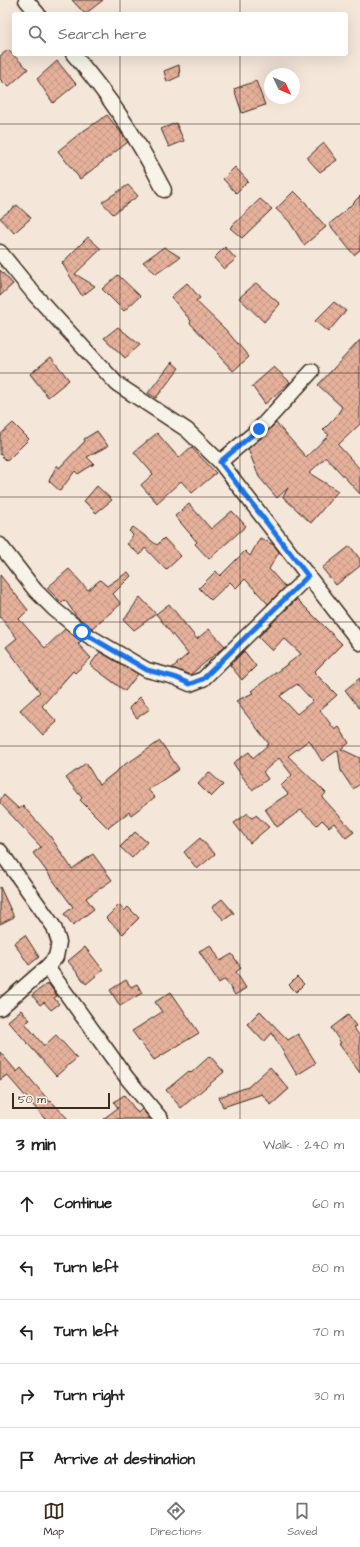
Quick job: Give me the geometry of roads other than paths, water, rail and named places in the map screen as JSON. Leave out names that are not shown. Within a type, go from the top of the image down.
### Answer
[{"type":"street","points":[[26,0],[36,12]]},
{"type":"street","points":[[75,56],[100,86],[125,121],[164,190]]},
{"type":"street","points":[[0,252],[35,296],[117,384],[187,430],[220,462],[360,643]]},
{"type":"street","points":[[220,462],[259,429],[312,371]]},
{"type":"street","points":[[0,545],[35,590],[54,609],[82,632],[147,670],[174,677],[190,684],[203,679],[308,576]]},
{"type":"street","points":[[0,851],[54,927],[59,942],[56,957],[47,967],[0,1008]]},
{"type":"street","points":[[47,967],[127,1078],[161,1119]]}]
